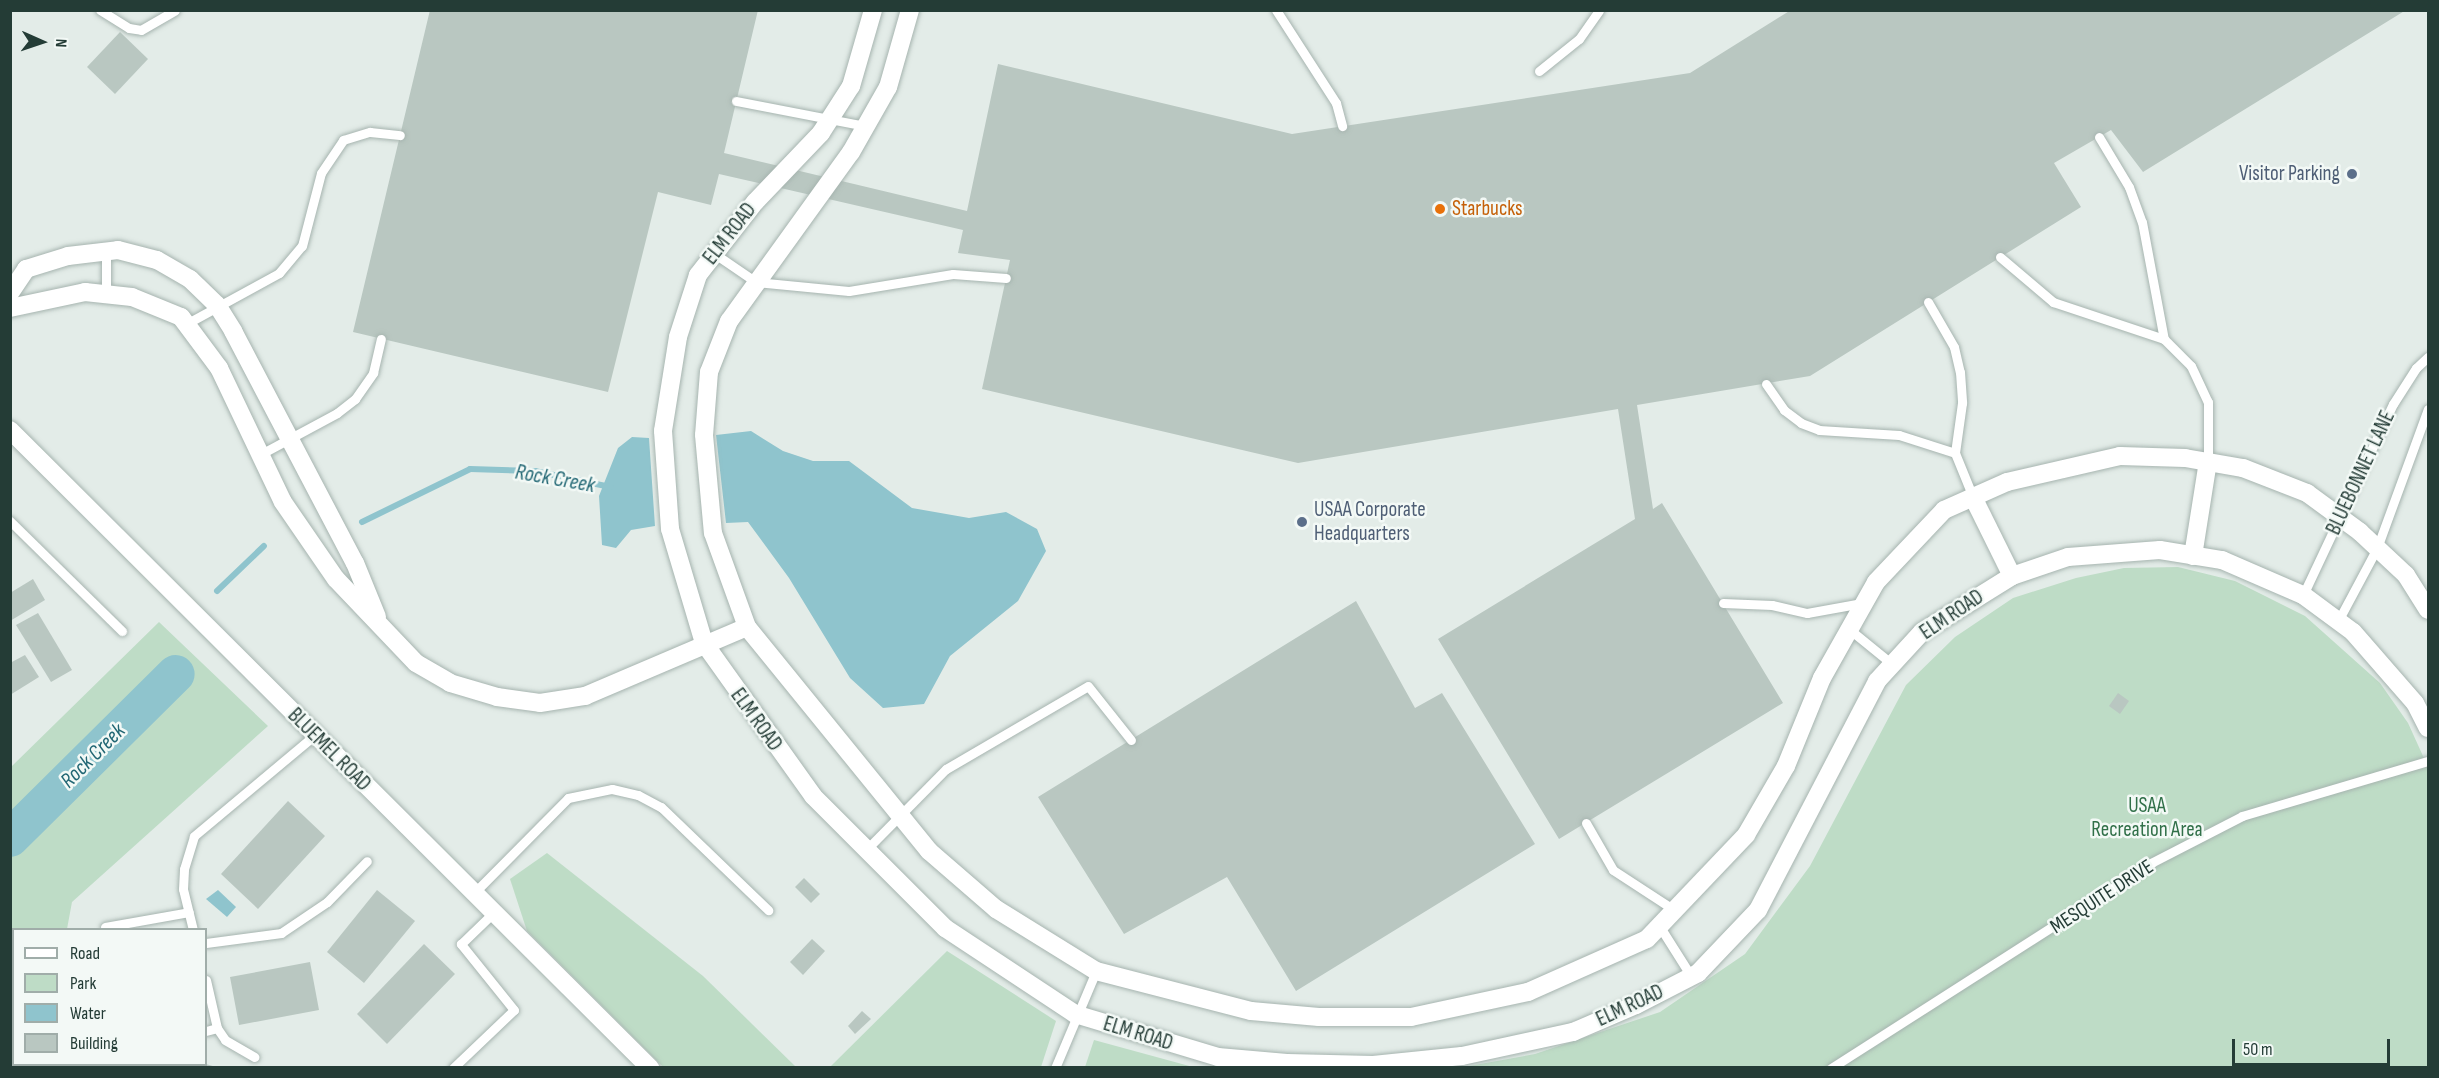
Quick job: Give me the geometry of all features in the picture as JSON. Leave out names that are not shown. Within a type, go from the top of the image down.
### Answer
[{"type":"street","name":"ELM ROAD","points":[[873,10],[851,86],[828,121],[754,202],[698,275],[678,337],[663,431],[670,529],[704,643],[813,796],[865,851],[945,928],[1075,1014],[1218,1057],[1287,1063],[1373,1065],[1462,1056],[1572,1032],[1691,976],[1758,910],[1877,681],[1922,632],[2012,576],[2068,557],[2160,550],[2222,560],[2303,595],[2353,632],[2415,703],[2428,728]]},
{"type":"street","points":[[910,10],[888,87],[866,126],[729,321],[709,372],[704,435],[713,533],[747,627],[928,850],[996,909],[1096,971],[1251,1011],[1319,1017],[1411,1017],[1528,992],[1647,939],[1746,835],[1786,766],[1822,678],[1876,582],[1944,510],[2007,482],[2120,456],[2208,462],[2243,468],[2307,493],[2340,518],[2377,548],[2406,576],[2428,610]]},
{"type":"street","points":[[10,293],[26,268],[68,256],[118,250],[158,260],[190,279],[217,305],[355,563],[381,627]]},
{"type":"street","points":[[10,308],[85,292],[132,297],[181,316],[219,368],[284,502],[336,579],[416,663],[450,682],[496,697],[540,703],[585,696],[704,643],[747,627]]},
{"type":"street","name":"BLUEMEL ROAD","points":[[10,430],[650,1068]]},
{"type":"street","points":[[2193,556],[2208,462]]},
{"type":"street","points":[[1973,497],[2012,576]]},
{"type":"lane","points":[[100,10],[129,28],[141,30],[175,10]]},
{"type":"lane","points":[[1276,10],[1336,103],[1342,126]]},
{"type":"lane","points":[[1539,71],[1579,39],[1599,10]]},
{"type":"lane","points":[[736,101],[828,121],[866,126]]},
{"type":"lane","points":[[186,324],[279,273],[302,246],[321,173],[343,140],[370,132],[400,135]]},
{"type":"lane","points":[[2099,137],[2129,187],[2142,222],[2164,339]]},
{"type":"lane","points":[[106,251],[106,294]]},
{"type":"lane","points":[[715,254],[756,282],[849,291],[953,274],[1006,278]]},
{"type":"lane","points":[[2000,257],[2053,302],[2164,339],[2191,366],[2208,402],[2208,462]]},
{"type":"lane","points":[[1928,302],[1954,347],[1960,372],[1962,403],[1955,453],[1973,497]]},
{"type":"lane","points":[[261,454],[337,413],[355,399],[373,373],[381,339]]},
{"type":"lane","name":"BLUEBONNET LANE","points":[[2303,595],[2393,404],[2416,368],[2428,357]]},
{"type":"lane","points":[[1766,384],[1784,410],[1801,423],[1819,430],[1899,435],[1955,453]]},
{"type":"lane","name":"BLUEBONNET LANE","points":[[2338,621],[2377,548],[2428,409]]},
{"type":"lane","points":[[10,521],[122,631]]},
{"type":"lane","points":[[1723,603],[1772,605],[1807,613],[1864,603]]},
{"type":"lane","points":[[1849,629],[1893,664]]},
{"type":"lane","points":[[865,851],[946,769],[1088,686],[1131,740]]},
{"type":"lane","points":[[193,928],[183,889],[184,869],[194,836],[315,735]]},
{"type":"lane","name":"MESQUITE DRIVE","points":[[1831,1068],[2151,863],[2242,816],[2428,761]]},
{"type":"lane","points":[[473,894],[568,798],[612,789],[638,795],[661,807],[768,910]]},
{"type":"lane","points":[[1586,823],[1613,870],[1676,911]]},
{"type":"lane","points":[[207,943],[281,933],[327,902],[367,861]]},
{"type":"lane","points":[[105,927],[189,912]]},
{"type":"lane","points":[[453,1068],[514,1010],[461,944],[493,913]]},
{"type":"lane","points":[[1660,927],[1691,976]]},
{"type":"lane","points":[[1055,1068],[1075,1014],[1096,971]]},
{"type":"lane","points":[[207,984],[217,1028],[225,1040],[255,1057]]},
{"type":"lane","points":[[207,1031],[217,1028]]},
{"type":"green space","name":"USAA Recreation Area","points":[[2178,567],[2235,581],[2305,616],[2380,683],[2408,723],[2428,767],[2428,1067],[1458,1068],[1535,1054],[1660,1012],[1745,954],[1810,866],[1906,685],[1955,637],[2013,598],[2076,578],[2124,568]]},
{"type":"green space","points":[[159,622],[268,726],[72,902],[67,928],[12,928],[12,1066],[93,1066],[11,1067],[11,767]]},
{"type":"green space","points":[[547,853],[703,976],[796,1067],[663,1067],[527,931],[510,879]]},
{"type":"green space","points":[[947,951],[1056,1021],[1041,1067],[830,1067]]},
{"type":"green space","points":[[1094,1040],[1193,1067],[1085,1067]]},
{"type":"water","points":[[751,431],[783,451],[813,461],[849,461],[912,508],[969,518],[1006,512],[1037,529],[1046,551],[1018,601],[950,656],[924,704],[883,708],[850,678],[789,578],[748,522],[726,523],[716,435]]},
{"type":"water","points":[[632,437],[649,438],[655,526],[631,530],[616,548],[602,545],[599,496],[618,448]]},
{"type":"water","points":[[218,890],[236,907],[227,917],[206,899]]},
{"type":"building","points":[[430,10],[758,10],[724,153],[967,211],[998,64],[1292,134],[1690,73],[1791,10],[2406,10],[2143,172],[2111,130],[2054,163],[2081,207],[1810,376],[1637,405],[1653,509],[1662,503],[1783,703],[1559,839],[1438,639],[1635,519],[1618,409],[1298,463],[982,389],[1010,260],[958,253],[963,230],[719,174],[711,205],[658,192],[608,392],[353,332]]},
{"type":"building","points":[[120,32],[148,59],[115,94],[87,67]]},
{"type":"building","points":[[33,579],[45,600],[10,621],[10,593]]},
{"type":"building","points":[[1356,601],[1415,708],[1442,693],[1535,844],[1296,991],[1227,877],[1124,934],[1038,797]]},
{"type":"building","points":[[38,613],[72,670],[51,682],[16,625]]},
{"type":"building","points":[[25,655],[39,677],[10,695],[10,663]]},
{"type":"building","points":[[2118,693],[2129,701],[2120,714],[2109,706]]},
{"type":"building","points":[[288,801],[325,836],[258,909],[221,874]]},
{"type":"building","points":[[804,878],[820,894],[811,903],[795,887]]},
{"type":"building","points":[[377,890],[415,921],[364,983],[327,952]]},
{"type":"building","points":[[812,939],[825,951],[803,975],[790,962]]},
{"type":"building","points":[[424,944],[455,974],[387,1044],[357,1014]]},
{"type":"building","points":[[310,962],[319,1010],[239,1025],[230,977]]},
{"type":"building","points":[[862,1011],[871,1019],[855,1034],[848,1026]]},
{"type":"building","points":[[207,1064],[216,1067],[177,1068],[178,1066]]},
{"type":"waterway","name":"Rock Creek","points":[[362,522],[470,469],[535,471],[610,487]]},
{"type":"waterway","name":"Rock Creek","points":[[217,591],[264,546]]},
{"type":"waterway","name":"Rock Creek","points":[[10,838],[176,674]]},
{"type":"place","name":"Visitor Parking","points":[[2352,174]]},
{"type":"place","name":"Starbucks","points":[[1440,209]]},
{"type":"place","name":"USAA Corporate Headquarters","points":[[1302,522]]}]
